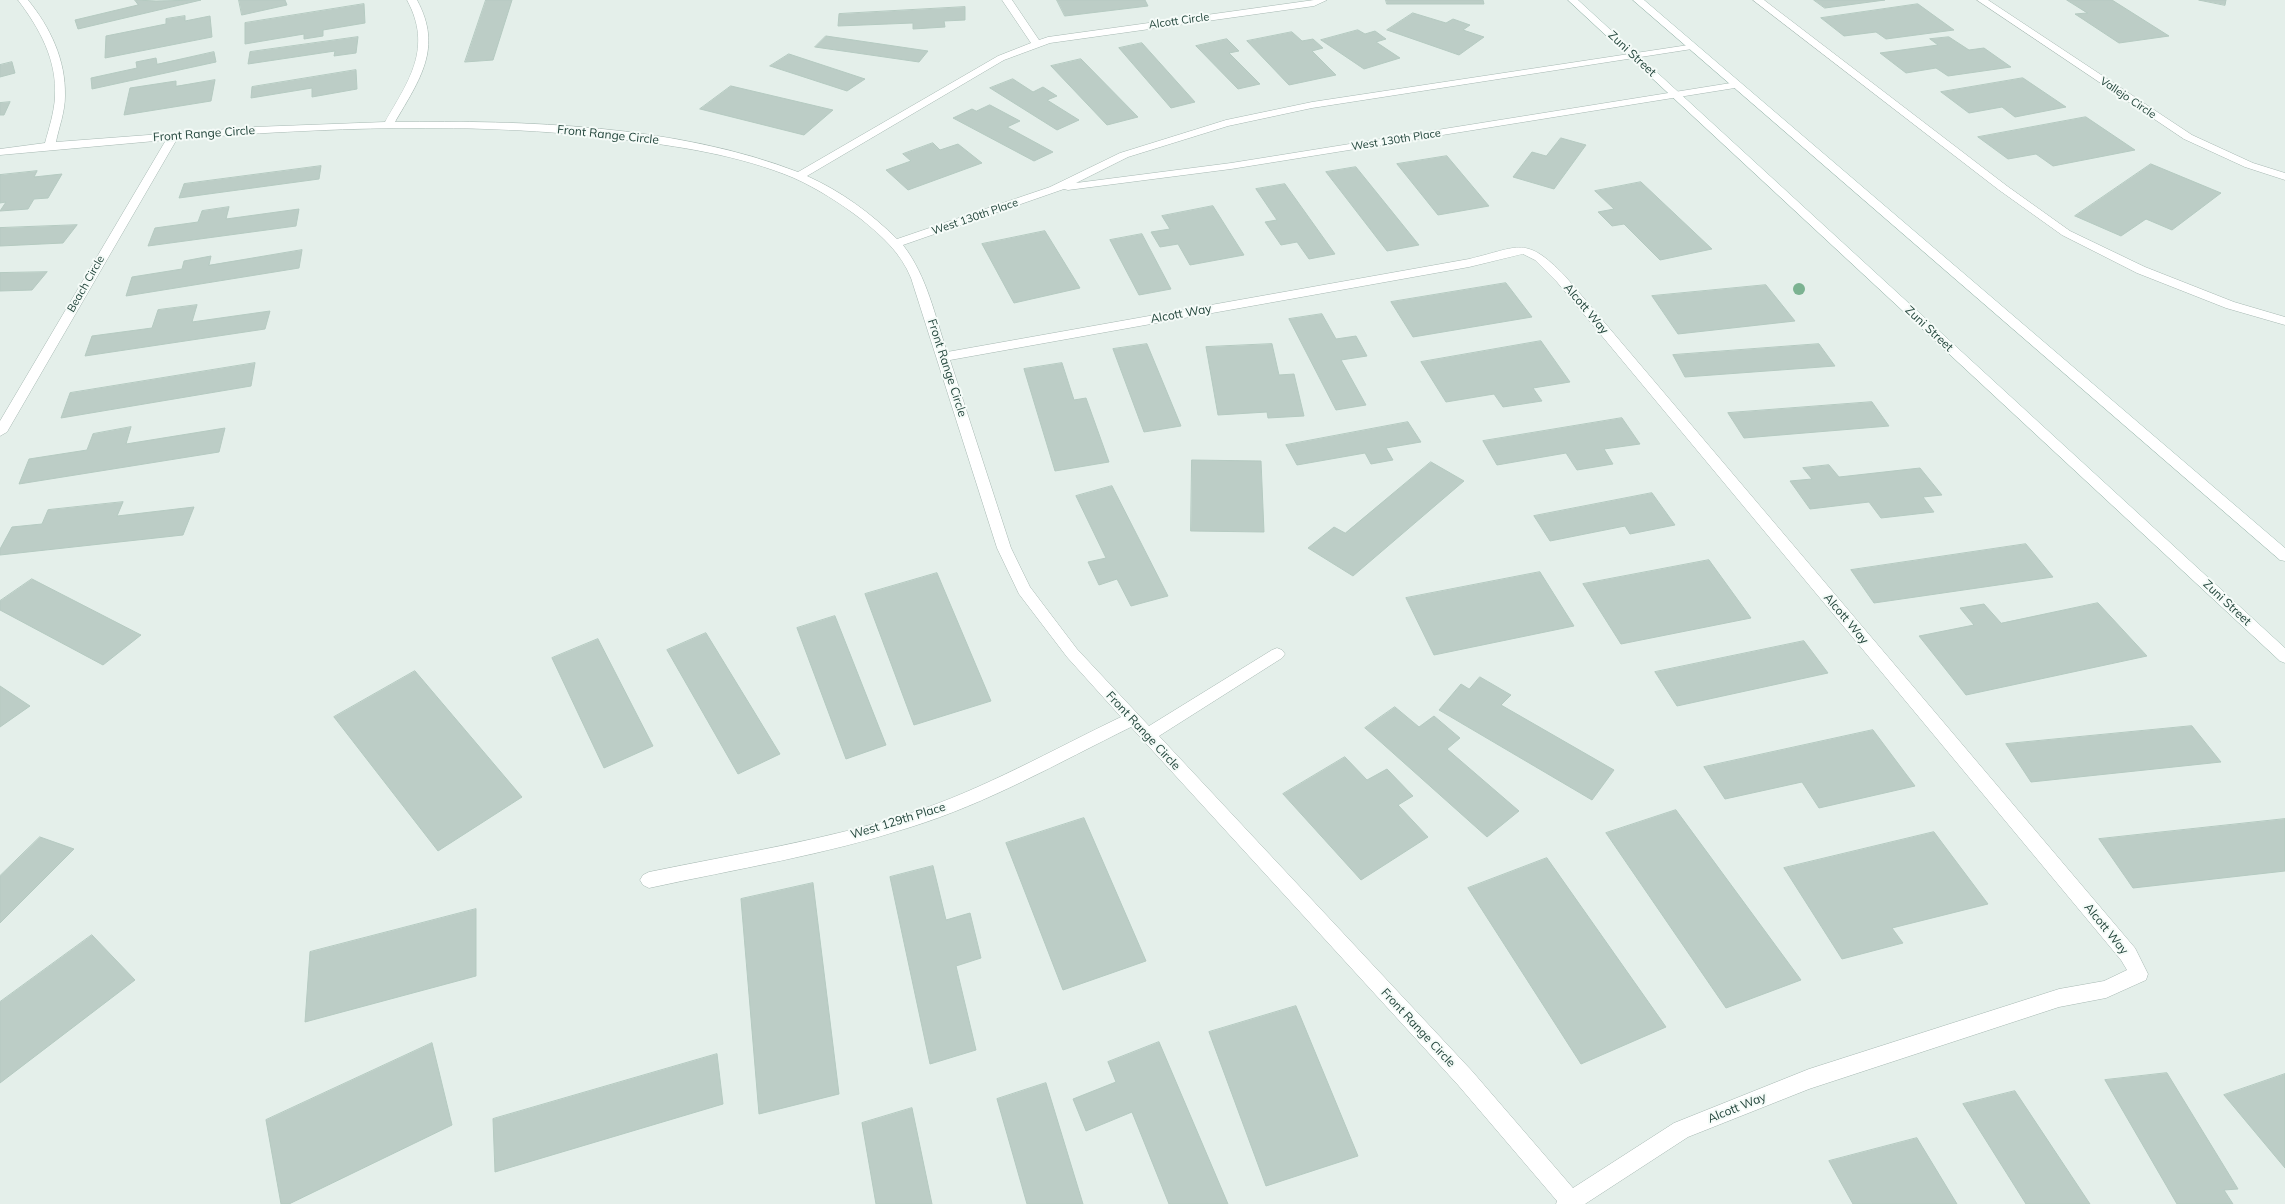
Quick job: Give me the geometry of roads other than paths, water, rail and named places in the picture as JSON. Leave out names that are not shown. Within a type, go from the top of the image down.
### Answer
[{"type":"street","points":[[23,0],[44,29],[58,70],[60,98],[50,146]]},
{"type":"street","points":[[388,125],[417,73],[425,47],[425,27],[420,12],[412,0]]},
{"type":"street","points":[[1007,0],[1014,14],[1037,44]]},
{"type":"street","name":"Alcott Circle","points":[[800,176],[1002,58],[1037,44],[1190,20],[1314,4],[1322,0]]},
{"type":"street","name":"Zuni Street","points":[[1573,0],[2285,658]]},
{"type":"street","points":[[1638,0],[2285,556]]},
{"type":"street","points":[[1758,0],[2002,188],[2066,233],[2141,270],[2230,305],[2285,321]]},
{"type":"street","name":"Vallejo Circle","points":[[1982,0],[2188,138],[2248,165],[2285,177]]},
{"type":"street","name":"West 130th Place","points":[[895,244],[1054,189],[1124,155],[1191,133],[1256,115],[1312,104],[1692,46]]},
{"type":"street","name":"West 130th Place","points":[[1054,189],[1231,166],[1737,85]]},
{"type":"street","name":"Front Range Circle","points":[[0,152],[50,146],[292,127],[478,125],[608,134],[681,144],[757,161],[800,176],[848,204],[895,244],[906,257],[917,278],[1004,548],[1024,590],[1072,653],[1465,1078],[1570,1203]]},
{"type":"street","name":"Beach Circle","points":[[0,432],[172,136]]},
{"type":"street","name":"Alcott Way","points":[[944,357],[1086,330],[1469,263],[1523,250],[1530,252],[1540,258],[1561,279],[1587,309],[2128,954],[2139,974],[2106,989],[2058,998],[1800,1082],[1681,1130],[1570,1203]]},
{"type":"street","points":[[1147,735],[1277,654]]},
{"type":"street","name":"West 129th Place","points":[[649,880],[860,835],[912,820],[964,800],[1132,719]]}]
